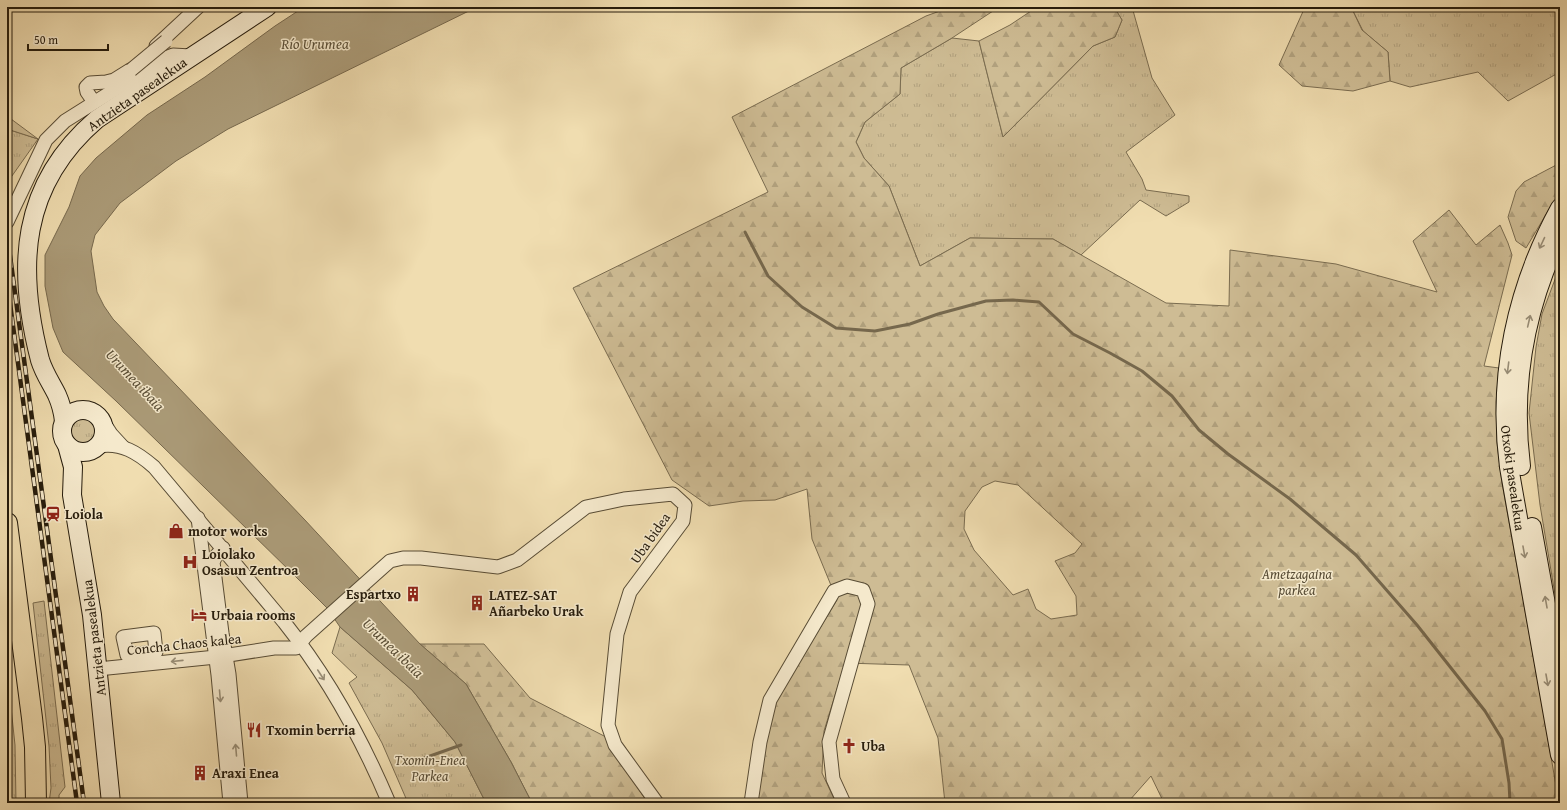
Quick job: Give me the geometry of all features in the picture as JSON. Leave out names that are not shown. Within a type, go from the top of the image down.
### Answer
[{"type":"main road","name":"Antzieta pasealekua","points":[[64,421],[62,407],[40,361],[30,312],[27,281],[27,250],[29,235],[43,188],[61,157],[84,131],[122,102],[266,7]]},
{"type":"main road","name":"Otxoki pasealekua","points":[[1560,208],[1540,247],[1521,298],[1511,344],[1506,379],[1505,413],[1509,467],[1560,755]]},
{"type":"main road","name":"Otxoki pasealekua","points":[[1560,235],[1543,274],[1528,321],[1522,359],[1517,413],[1518,443],[1521,466],[1560,681]]},
{"type":"main road","name":"Antzieta pasealekua","points":[[56,393],[82,409]]},
{"type":"main road","points":[[73,475],[81,462],[95,449],[105,434],[104,423],[93,411],[82,409],[71,413],[64,421],[62,431],[67,445],[81,452],[95,449]]},
{"type":"main road","name":"Antzieta pasealekua","points":[[67,445],[72,460],[72,495],[87,577],[98,669],[111,803]]},
{"type":"main road","points":[[7,523],[34,732],[36,803]]},
{"type":"main road","points":[[7,618],[23,747],[23,803]]},
{"type":"street","points":[[94,102],[87,92],[86,86],[95,78],[122,75],[198,7]]},
{"type":"street","points":[[90,83],[114,80],[122,75],[208,7]]},
{"type":"street","points":[[7,222],[46,140],[65,121],[165,58],[174,55],[191,56]]},
{"type":"street","points":[[104,423],[111,434],[123,447]]},
{"type":"street","points":[[95,449],[111,445],[123,447],[140,456],[154,467],[284,622],[304,638],[355,732],[389,803]]},
{"type":"street","name":"Uba bidea","points":[[304,638],[390,561],[403,558],[421,558],[498,567],[517,560],[586,508],[624,499],[673,494],[685,505],[683,521],[630,592],[617,634],[608,724],[616,745],[657,803]]},
{"type":"street","points":[[198,518],[221,657],[229,674],[241,803]]},
{"type":"street","points":[[223,548],[213,562],[221,657],[230,803]]},
{"type":"street","points":[[751,803],[760,742],[770,700],[834,591],[847,586],[863,590],[868,604],[829,742],[833,779],[844,803]]},
{"type":"street","points":[[274,648],[286,632],[284,622]]},
{"type":"street","name":"Concha Chaos kalea","points":[[98,669],[221,657],[274,648],[296,648],[304,638]]},
{"type":"green space","name":"Ametzagaina parkea","points":[[951,7],[991,7],[993,11],[952,38],[901,68],[900,94],[865,122],[856,142],[864,158],[889,186],[920,266],[970,238],[1053,239],[1166,303],[1229,306],[1230,250],[1336,264],[1437,292],[1413,241],[1449,210],[1476,245],[1500,225],[1512,255],[1484,366],[1499,368],[1496,402],[1497,443],[1502,483],[1559,803],[1164,803],[1151,776],[1129,801],[1129,803],[945,803],[938,738],[909,665],[845,663],[824,731],[822,773],[836,803],[756,803],[760,770],[776,700],[837,600],[812,539],[807,489],[775,500],[743,501],[709,506],[672,480],[573,288],[768,192],[732,117],[926,16]],"holes":[[[995,481],[1018,485],[1082,544],[1075,553],[1055,561],[1076,596],[1077,615],[1051,619],[1036,609],[1028,589],[1013,595],[974,550],[964,529],[965,511],[982,487]]]},
{"type":"green space","points":[[1037,7],[1114,7],[1122,20],[1115,37],[1093,46],[1003,137],[979,41],[1010,25]]},
{"type":"green space","points":[[1114,7],[1132,7],[1152,78],[1175,115],[1126,152],[1142,179],[1146,190],[1189,196],[1189,202],[1166,216],[1140,200],[1081,255],[1053,239],[970,238],[920,266],[889,186],[864,158],[856,142],[865,122],[900,94],[901,68],[952,38],[979,41],[1003,137],[1093,46],[1115,37],[1122,20]]},
{"type":"green space","points":[[1305,7],[1351,7],[1362,30],[1388,52],[1390,81],[1353,91],[1302,86],[1279,65]]},
{"type":"green space","points":[[1351,7],[1560,7],[1560,72],[1508,101],[1478,72],[1410,87],[1390,81],[1388,52],[1363,31]]},
{"type":"green space","points":[[7,116],[38,139],[7,129]]},
{"type":"green space","points":[[7,129],[38,139],[7,183]]},
{"type":"green space","points":[[1560,163],[1560,191],[1526,248],[1516,241],[1508,217],[1516,191],[1524,182]]},
{"type":"green space","points":[[1560,266],[1560,624],[1540,505],[1529,413],[1536,347],[1542,314]]},
{"type":"green space","points":[[83,417],[93,421],[97,431],[93,441],[83,445],[73,441],[69,431],[73,421]]},
{"type":"green space","points":[[44,601],[65,787],[59,795],[59,803],[49,803],[51,788],[49,746],[33,603]]},
{"type":"green space","name":"Txomin-Enea Parkea","points":[[340,627],[412,690],[455,742],[486,803],[408,803],[382,743],[349,683],[357,677],[332,653]]},
{"type":"green space","points":[[420,644],[484,644],[530,698],[606,737],[622,765],[648,803],[532,803],[511,762],[466,684]]},
{"type":"green space","points":[[7,670],[15,745],[16,803],[7,803]]},
{"type":"water","name":"Río Urumea","points":[[304,7],[477,7],[228,129],[176,161],[120,203],[95,235],[91,251],[97,292],[113,319],[304,519],[420,644],[466,684],[511,762],[532,803],[486,803],[455,742],[412,690],[340,627],[327,608],[293,574],[116,401],[63,352],[53,328],[45,286],[45,255],[69,207],[80,176],[96,158],[147,115],[205,77],[275,26]]},
{"type":"waterway","points":[[745,232],[768,276],[802,307],[836,328],[875,331],[910,324],[938,314],[986,301],[1013,300],[1039,302],[1073,334],[1142,371],[1172,396],[1199,430],[1228,454],[1290,499],[1356,555],[1417,625],[1485,711],[1502,739],[1509,783],[1510,803]]},
{"type":"waterway","points":[[416,761],[461,745]]},
{"type":"railway","points":[[8,241],[84,803]]},
{"type":"railway","points":[[7,281],[77,803]]},
{"type":"place","name":"Loiola","points":[[53,514]]},
{"type":"place","name":"motor works","points":[[176,531]]},
{"type":"place","name":"Loiolako Osasun Zentroa","points":[[190,562]]},
{"type":"place","name":"Espartxo","points":[[413,594]]},
{"type":"place","name":"LATEZ-SAT Añarbeko Urak","points":[[477,603]]},
{"type":"place","name":"Urbaia rooms","points":[[199,615]]},
{"type":"place","name":"Txomin berria","points":[[254,730]]},
{"type":"place","name":"Uba","points":[[849,746]]},
{"type":"place","name":"Araxi Enea","points":[[200,773]]},
{"type":"water label","name":"Urumea ibaia","points":[[135,380]]},
{"type":"water label","name":"Urumea ibaia","points":[[393,648]]}]
